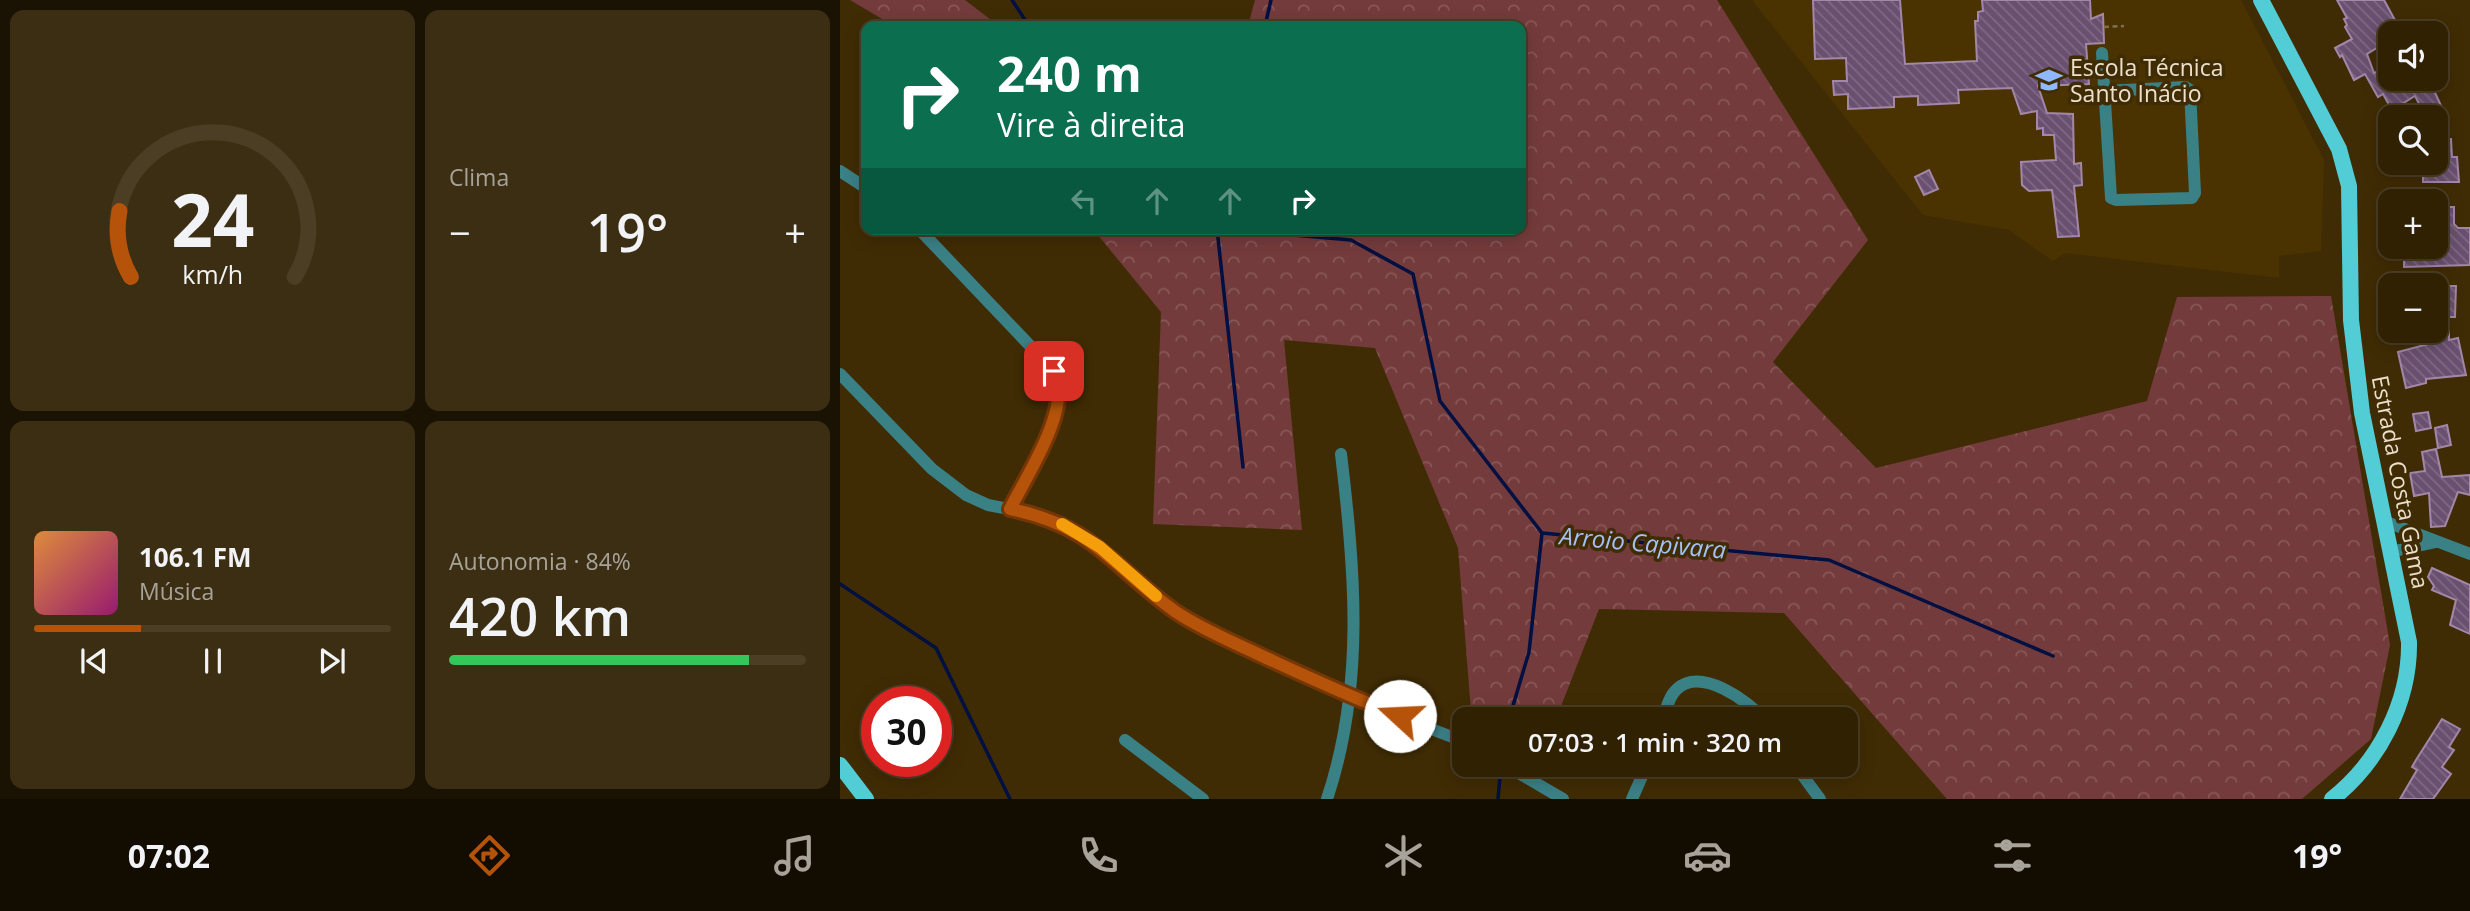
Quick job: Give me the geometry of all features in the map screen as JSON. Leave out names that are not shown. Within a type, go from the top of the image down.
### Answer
[{"type":"main road","name":"Estrada Costa Gama","points":[[2262,0],[2339,149],[2349,186],[2351,320],[2362,413],[2409,642],[2409,668],[2401,701],[2374,754],[2348,786],[2332,799]]},
{"type":"main road","points":[[840,765],[866,799]]},
{"type":"street","points":[[2102,53],[2111,198],[2192,198],[2195,193],[2190,90],[2185,87],[2105,91]]},
{"type":"street","points":[[840,171],[861,185]]},
{"type":"street","points":[[925,235],[1054,371],[1060,383],[1052,422],[1010,509]]},
{"type":"street","points":[[840,374],[949,484],[988,505],[1035,514],[1088,538],[1176,612],[1205,629],[1351,698],[1452,737]]},
{"type":"street","points":[[1327,799],[1351,698],[1354,573],[1341,454]]},
{"type":"street","points":[[2384,520],[2470,554]]},
{"type":"street","points":[[2390,552],[2437,542]]},
{"type":"street","points":[[1668,707],[1675,690],[1692,681],[1701,681],[1734,696],[1748,707]]},
{"type":"street","points":[[1125,740],[1203,799]]},
{"type":"street","points":[[1525,777],[1563,799]]},
{"type":"street","points":[[1632,799],[1642,777]]},
{"type":"street","points":[[1804,777],[1820,799]]},
{"type":"path","points":[[2104,27],[2124,26]]},
{"type":"shaded area","name":"Escola Técnica Santo Inácio","points":[[1752,0],[2241,0],[2324,160],[2321,251],[2279,256],[2279,278],[2065,253],[2053,261],[2009,230],[1923,215]]},
{"type":"green space","points":[[850,0],[965,0],[992,21],[886,21]]},
{"type":"green space","points":[[1255,0],[1717,0],[1868,240],[1773,362],[1876,468],[2147,401],[2177,297],[2331,296],[2390,645],[2371,739],[2302,799],[1947,799],[1784,613],[1599,609],[1561,707],[1471,707],[1458,548],[1375,348],[1284,340],[1302,530],[1153,524],[1161,312],[1098,235],[1526,235],[1526,21],[1249,21]]},
{"type":"building","points":[[1813,0],[1900,0],[1905,64],[1977,61],[1975,21],[1978,21],[1978,12],[1983,11],[1982,0],[2090,0],[2091,19],[2103,14],[2104,43],[2086,44],[2089,84],[2038,86],[2047,113],[2073,114],[2074,164],[2081,163],[2082,185],[2074,186],[2079,236],[2058,237],[2052,190],[2029,191],[2022,185],[2021,162],[2056,160],[2054,135],[2043,135],[2043,128],[2037,129],[2037,111],[2021,114],[2012,88],[1958,90],[1959,103],[1918,105],[1918,96],[1894,97],[1894,107],[1848,109],[1848,94],[1834,95],[1833,81],[1847,81],[1846,58],[1815,59]]},
{"type":"building","points":[[2337,0],[2384,0],[2395,21],[2378,21],[2378,47],[2367,54],[2374,73],[2378,72],[2378,91],[2434,91],[2441,105],[2420,105],[2415,96],[2400,105],[2389,105],[2383,94],[2378,97],[2365,74],[2354,80],[2342,55],[2340,57],[2335,48],[2352,39],[2345,27],[2347,25],[2344,19],[2347,18]]},
{"type":"building","points":[[2448,139],[2451,139],[2452,157],[2457,157],[2459,182],[2423,182],[2423,175],[2448,175]]},
{"type":"building","points":[[1929,170],[1938,189],[1924,195],[1915,177]]},
{"type":"building","points":[[2448,207],[2454,207],[2454,224],[2458,228],[2470,228],[2470,265],[2404,267],[2404,259],[2448,259]]},
{"type":"building","points":[[2448,286],[2456,286],[2455,317],[2449,317],[2449,340],[2458,338],[2466,375],[2426,379],[2426,383],[2406,388],[2398,352],[2432,343],[2448,343]]},
{"type":"building","points":[[2428,412],[2431,428],[2416,431],[2413,414]]},
{"type":"building","points":[[2447,425],[2451,445],[2438,448],[2435,428]]},
{"type":"building","points":[[2436,449],[2442,477],[2470,475],[2470,495],[2458,492],[2445,526],[2431,527],[2429,493],[2414,496],[2410,473],[2425,471],[2422,452]]},
{"type":"building","points":[[2432,568],[2470,585],[2470,634],[2450,625],[2456,600],[2432,590],[2434,586],[2428,577]]},
{"type":"building","points":[[2442,719],[2460,729],[2449,747],[2454,750],[2442,767],[2451,774],[2433,799],[2400,799],[2417,770],[2412,767]]},
{"type":"waterway","name":"Arroio Capivara","points":[[1012,0],[1026,21]]},
{"type":"waterway","points":[[1266,21],[1271,0]]},
{"type":"waterway","points":[[1218,235],[1243,467]]},
{"type":"waterway","name":"Arroio Capivara","points":[[1292,235],[1351,240],[1413,274],[1440,401],[1542,533],[1829,560],[2053,656]]},
{"type":"waterway","points":[[1513,707],[1529,652],[1542,533]]},
{"type":"waterway","points":[[840,584],[936,648],[1010,799]]},
{"type":"waterway","points":[[1498,799],[1500,777]]},
{"type":"slow traffic","points":[[1062,524],[1088,538],[1112,556],[1156,596]]},
{"type":"place","name":"Escola Técnica Santo Inácio","points":[[2049,80]]},
{"type":"route","points":[[1054,371],[1060,383],[1057,408],[1010,509],[1063,524],[1088,538],[1176,612],[1205,629],[1351,698],[1400,716]]}]
